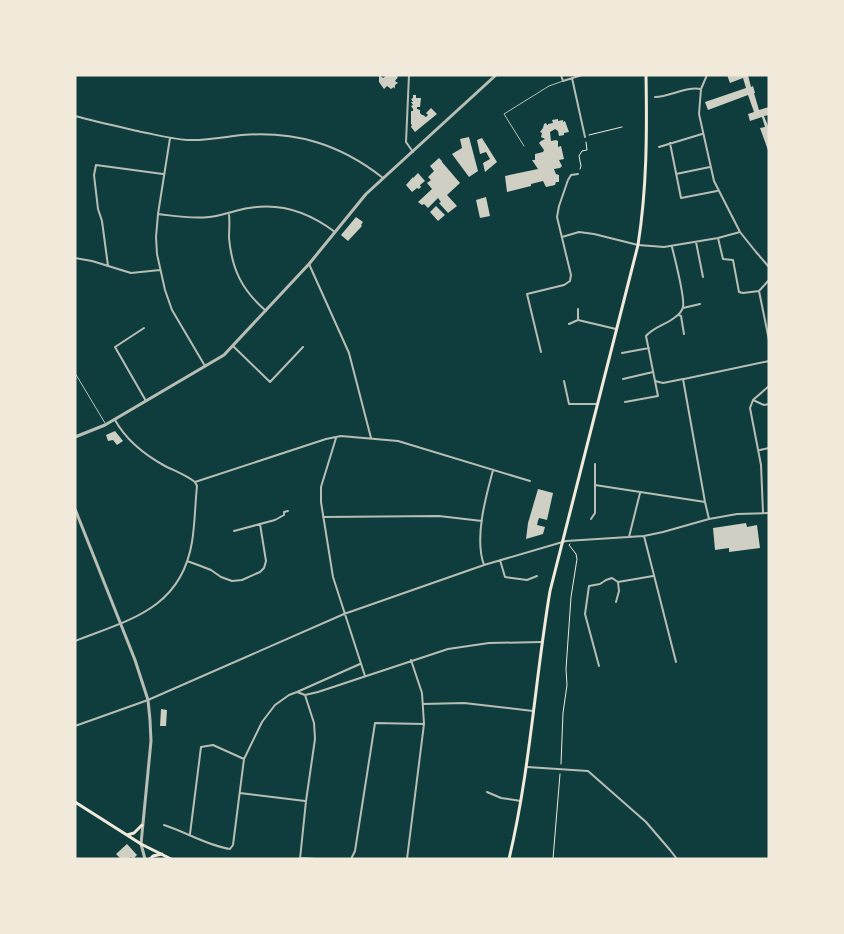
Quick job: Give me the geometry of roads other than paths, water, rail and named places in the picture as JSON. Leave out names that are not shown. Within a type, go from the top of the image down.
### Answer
[{"type":"main road","points":[[509,859],[521,801],[549,591],[638,245],[646,178],[646,75]]},
{"type":"main road","points":[[75,802],[141,844],[171,859]]},
{"type":"main road","points":[[127,835],[134,833],[142,825]]},
{"type":"main road","points":[[150,859],[162,854]]},
{"type":"street","points":[[408,75],[406,142],[412,152]]},
{"type":"street","points":[[75,437],[105,425],[224,355],[309,264],[366,194],[496,75]]},
{"type":"street","points":[[561,75],[563,81],[582,75]]},
{"type":"street","points":[[707,75],[700,89],[699,114],[710,166],[718,190],[741,232],[769,267]]},
{"type":"street","points":[[572,78],[585,136]]},
{"type":"street","points":[[655,97],[695,88],[700,89]]},
{"type":"street","points":[[75,117],[170,138],[204,140],[240,135],[293,136],[327,145],[357,160],[383,178]]},
{"type":"street","points":[[658,147],[702,134]]},
{"type":"street","points":[[170,138],[156,237],[160,270],[172,310],[205,366]]},
{"type":"street","points":[[670,143],[681,198],[718,190]]},
{"type":"street","points":[[108,266],[102,221],[98,209],[94,175],[96,165],[165,174]]},
{"type":"street","points":[[676,174],[710,166]]},
{"type":"street","points":[[541,352],[527,294],[564,285],[570,281],[557,217],[568,180],[571,175],[578,174]]},
{"type":"street","points":[[158,214],[189,218],[211,217],[249,208],[288,209],[304,213],[335,232]]},
{"type":"street","points":[[229,214],[230,250],[235,271],[247,292],[266,311]]},
{"type":"street","points":[[562,237],[579,232],[655,247],[696,242],[741,232]]},
{"type":"street","points":[[718,238],[723,259],[733,260],[739,292],[759,291],[769,280]]},
{"type":"street","points":[[696,242],[703,277]]},
{"type":"street","points":[[626,402],[658,396],[646,336],[651,330],[679,315],[683,308],[672,246]]},
{"type":"street","points":[[75,258],[131,273],[160,270]]},
{"type":"street","points":[[309,264],[349,353],[371,438]]},
{"type":"street","points":[[759,291],[769,340]]},
{"type":"street","points":[[683,308],[700,304]]},
{"type":"street","points":[[578,309],[578,320]]},
{"type":"street","points":[[679,315],[684,334]]},
{"type":"street","points":[[569,324],[578,320],[616,329]]},
{"type":"street","points":[[144,328],[115,347],[146,401]]},
{"type":"street","points":[[233,345],[270,382],[303,348]]},
{"type":"street","points":[[622,353],[649,348]]},
{"type":"street","points":[[655,381],[663,383],[769,362]]},
{"type":"street","points":[[623,379],[653,372]]},
{"type":"street","points":[[683,379],[709,519]]},
{"type":"street","points":[[564,381],[569,404],[597,404]]},
{"type":"street","points":[[763,513],[761,465],[750,408],[753,400],[769,386]]},
{"type":"street","points":[[753,400],[764,405],[769,404]]},
{"type":"street","points":[[75,641],[138,616],[164,599],[179,579],[192,543],[197,486],[195,482],[146,454],[127,437],[114,420]]},
{"type":"street","points":[[195,482],[341,436],[398,441],[530,481]]},
{"type":"street","points":[[336,438],[321,487],[321,502],[333,577],[365,676]]},
{"type":"street","points":[[759,450],[769,448]]},
{"type":"street","points":[[591,519],[595,513],[595,464]]},
{"type":"street","points":[[484,564],[480,545],[482,521],[494,470]]},
{"type":"street","points":[[595,485],[705,502]]},
{"type":"street","points":[[629,537],[640,493]]},
{"type":"street","points":[[75,509],[135,660],[148,700],[151,741],[141,844],[145,859]]},
{"type":"street","points":[[234,531],[275,520],[288,510]]},
{"type":"street","points":[[75,726],[148,700],[344,614],[484,564],[583,539],[644,536],[709,519],[737,514],[769,513]]},
{"type":"street","points":[[323,517],[439,516],[482,521]]},
{"type":"street","points":[[187,561],[232,581],[242,580],[260,572],[266,561],[260,524]]},
{"type":"street","points":[[644,536],[676,662]]},
{"type":"street","points":[[500,560],[505,577],[527,580],[537,576]]},
{"type":"street","points":[[599,666],[585,614],[589,586],[612,578],[618,582],[653,576]]},
{"type":"street","points":[[616,602],[619,591],[618,582]]},
{"type":"street","points":[[297,692],[305,695],[318,692],[448,649],[489,643],[541,642]]},
{"type":"street","points":[[407,859],[424,724],[422,693],[411,660]]},
{"type":"street","points":[[164,825],[219,848],[230,849],[233,845],[243,759],[262,722],[274,705],[289,695],[360,664]]},
{"type":"street","points":[[305,695],[314,723],[315,739],[300,858],[316,859]]},
{"type":"street","points":[[423,704],[464,703],[533,711]]},
{"type":"street","points":[[351,859],[355,851],[375,723],[424,724]]},
{"type":"street","points":[[190,834],[201,747],[213,745],[243,759]]},
{"type":"street","points":[[526,766],[588,771],[646,822],[676,859]]},
{"type":"street","points":[[487,792],[501,798],[521,801]]},
{"type":"street","points":[[240,793],[306,801]]},
{"type":"lane","points":[[524,146],[504,114],[549,86],[563,81]]},
{"type":"lane","points":[[75,373],[105,425]]}]
